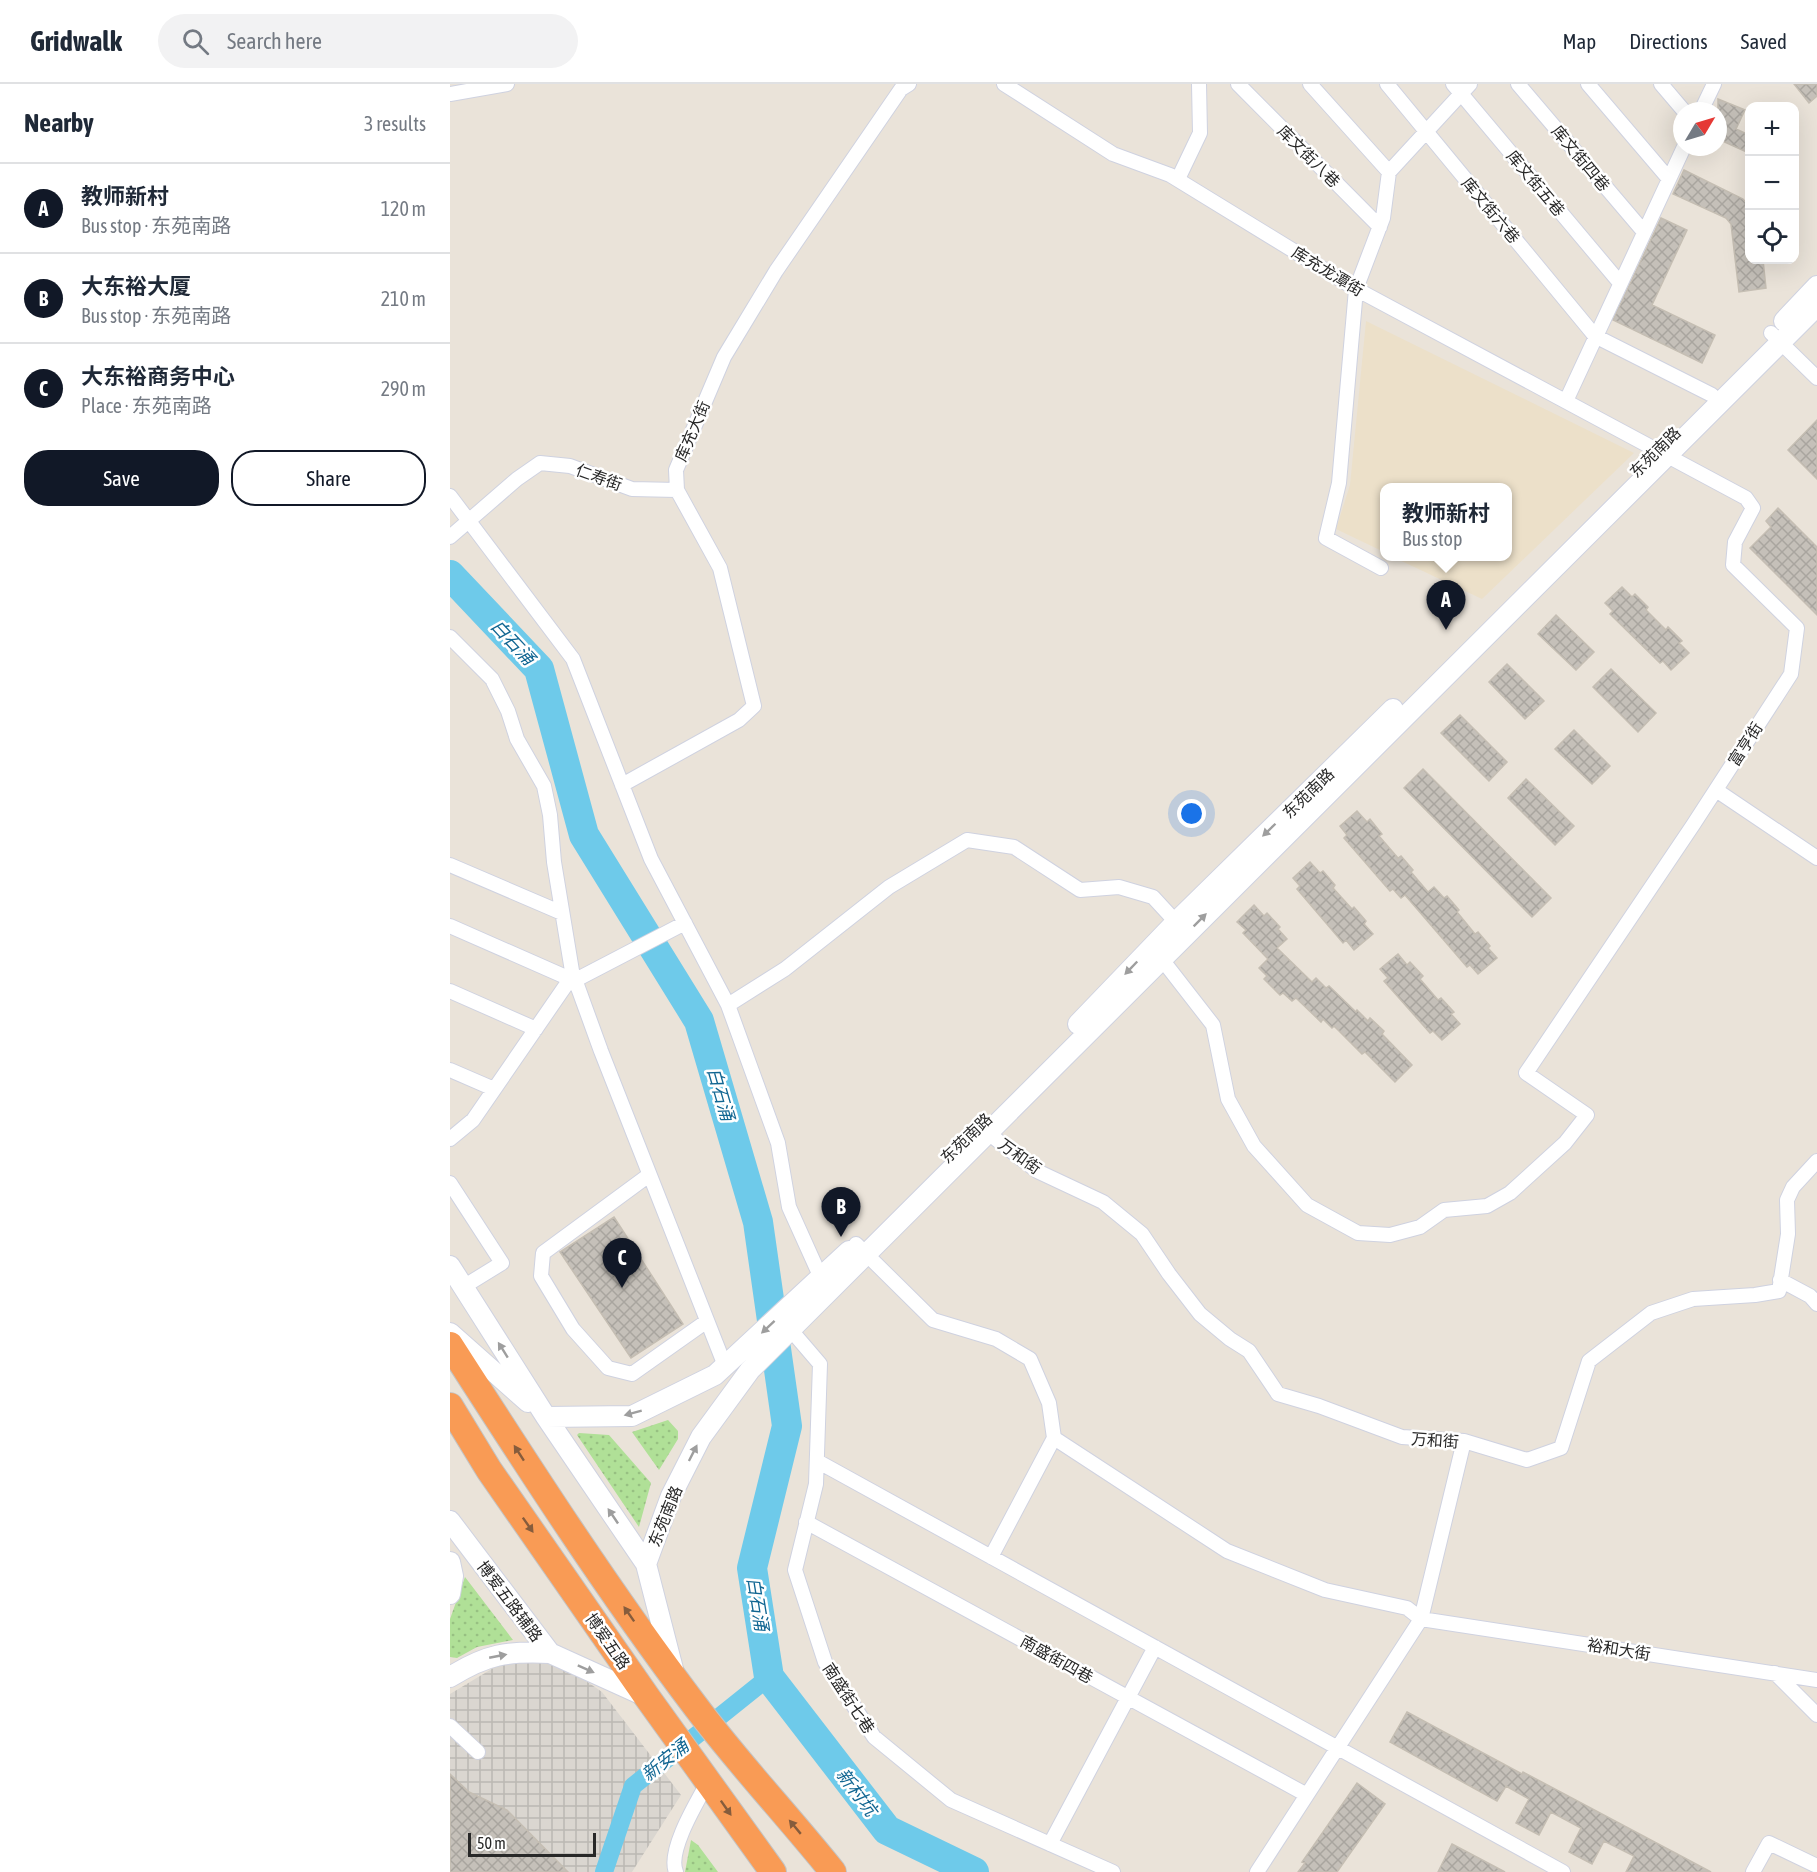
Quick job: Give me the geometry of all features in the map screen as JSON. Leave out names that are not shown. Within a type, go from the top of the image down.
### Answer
[{"type":"highway","name":"博爱五路","points":[[450,1345],[556,1511],[675,1679],[724,1742],[833,1872]]},
{"type":"highway","name":"博爱五路","points":[[450,1406],[489,1470],[647,1697],[773,1872]]},
{"type":"street","points":[[450,94],[507,84]]},
{"type":"street","name":"库充大街","points":[[677,490],[676,470],[724,357],[776,271],[901,89],[909,84]]},
{"type":"street","name":"库充龙潭街","points":[[1004,84],[1113,154],[1178,179],[1356,289],[1658,449]]},
{"type":"street","points":[[1178,179],[1200,133],[1199,84]]},
{"type":"street","name":"库文街八巷","points":[[1238,84],[1380,227]]},
{"type":"street","points":[[1310,84],[1389,171]]},
{"type":"street","name":"库文街六巷","points":[[1387,84],[1595,336]]},
{"type":"street","name":"库文街四巷","points":[[1518,84],[1644,232]]},
{"type":"street","points":[[1588,84],[1670,179]]},
{"type":"street","points":[[1661,84],[1676,102]]},
{"type":"street","points":[[1705,102],[1714,84]]},
{"type":"street","points":[[1381,568],[1326,538],[1339,483],[1356,289],[1383,218],[1389,171],[1461,87]]},
{"type":"street","name":"库文街五巷","points":[[1461,87],[1620,283]]},
{"type":"street","points":[[1566,401],[1680,156]]},
{"type":"street","name":"东苑南路","points":[[1157,953],[1176,922],[1658,449],[1817,286]]},
{"type":"street","name":"东苑南路","points":[[646,1564],[671,1496],[701,1437],[745,1377],[797,1315],[861,1248],[984,1129],[1157,953],[1817,306]]},
{"type":"street","points":[[1772,333],[1817,378]]},
{"type":"street","points":[[1595,336],[1712,395]]},
{"type":"street","name":"富亨街","points":[[1157,953],[1213,1025],[1228,1099],[1254,1146],[1307,1205],[1358,1233],[1390,1235],[1420,1227],[1444,1210],[1487,1206],[1510,1193],[1564,1143],[1587,1115],[1526,1073],[1791,674],[1797,627],[1733,565],[1735,542],[1753,508],[1746,498],[1658,449]]},
{"type":"street","name":"仁寿街","points":[[450,537],[517,479],[540,463],[570,466],[632,489],[677,490]]},
{"type":"street","points":[[622,785],[740,720],[754,706],[720,568],[677,490]]},
{"type":"street","points":[[450,496],[573,659],[651,859],[728,1005],[778,1143],[789,1207],[821,1278]]},
{"type":"street","points":[[450,637],[492,679],[508,711],[517,739],[544,786],[550,815],[562,913],[575,981],[707,1321],[731,1360]]},
{"type":"street","points":[[1716,790],[1817,858]]},
{"type":"street","points":[[728,1005],[785,969],[889,887],[967,840],[1014,847],[1080,890],[1119,887],[1153,897],[1176,922]]},
{"type":"street","points":[[450,865],[562,913]]},
{"type":"street","points":[[450,1139],[473,1120],[566,986],[685,923]]},
{"type":"street","points":[[450,926],[575,981]]},
{"type":"street","points":[[450,991],[536,1029]]},
{"type":"street","points":[[450,1070],[494,1089]]},
{"type":"street","name":"万和街","points":[[984,1129],[1037,1171],[1103,1202],[1142,1234],[1200,1314],[1230,1339],[1249,1351],[1278,1394],[1319,1406],[1402,1437],[1464,1442],[1527,1460],[1561,1448],[1589,1361],[1651,1313],[1693,1299],[1779,1291],[1780,1280]]},
{"type":"street","points":[[1817,1161],[1793,1187],[1787,1200],[1788,1233],[1780,1280],[1810,1296],[1817,1304]]},
{"type":"street","points":[[649,1175],[543,1253],[541,1276],[573,1329],[608,1368],[632,1374],[707,1321]]},
{"type":"street","points":[[450,1184],[502,1263],[463,1287]]},
{"type":"street","points":[[861,1248],[933,1320],[996,1338],[1030,1359],[1049,1403],[1054,1438],[991,1557]]},
{"type":"street","name":"东苑南路","points":[[797,1315],[821,1278],[861,1248]]},
{"type":"street","name":"博爱五路","points":[[450,1266],[546,1417],[646,1564],[675,1679]]},
{"type":"street","points":[[450,1333],[546,1417],[632,1416],[715,1375],[731,1360],[797,1315]]},
{"type":"street","name":"南盛街七巷","points":[[797,1315],[820,1364],[816,1484],[795,1570],[825,1662],[874,1737],[951,1800],[1113,1872]]},
{"type":"street","name":"裕和大街","points":[[1054,1438],[1227,1551],[1325,1590],[1407,1608],[1421,1619],[1817,1680]]},
{"type":"street","points":[[1257,1872],[1421,1619],[1464,1442]]},
{"type":"street","points":[[816,1461],[1563,1872]]},
{"type":"street","name":"博爱五路辅路","points":[[450,1521],[550,1653],[647,1697]]},
{"type":"street","name":"南盛街四巷","points":[[806,1522],[1306,1796]]},
{"type":"street","points":[[450,1562],[453,1576],[450,1594]]},
{"type":"street","points":[[1050,1844],[1155,1647]]},
{"type":"street","points":[[450,1677],[469,1665],[491,1656],[520,1652],[550,1653]]},
{"type":"street","points":[[1775,1673],[1817,1715]]},
{"type":"street","points":[[450,1726],[478,1752]]},
{"type":"street","points":[[676,1872],[673,1866],[681,1832],[708,1782]]},
{"type":"street","points":[[1753,1872],[1768,1843],[1817,1866]]},
{"type":"shaded area","points":[[1366,321],[1634,453],[1482,599],[1401,561],[1512,561],[1512,483],[1380,483],[1380,550],[1336,529],[1350,485]]},
{"type":"shaded area","points":[[548,1660],[579,1676],[602,1692],[681,1795],[632,1872],[450,1872],[450,1694],[500,1664]]},
{"type":"green space","points":[[668,1420],[678,1431],[678,1439],[659,1470],[632,1432]]},
{"type":"green space","points":[[579,1433],[609,1435],[651,1483],[639,1527],[577,1435]]},
{"type":"green space","points":[[465,1577],[513,1640],[477,1647],[457,1658],[450,1657],[450,1619]]},
{"type":"green space","points":[[691,1840],[698,1845],[718,1872],[685,1872]]},
{"type":"building","points":[[1794,84],[1817,84],[1817,96],[1809,103]]},
{"type":"building","points":[[1727,103],[1745,110],[1736,129],[1745,133],[1745,151],[1727,143]]},
{"type":"building","points":[[1684,170],[1743,199],[1745,201],[1745,264],[1763,264],[1766,288],[1739,292],[1731,224],[1726,218],[1673,194]]},
{"type":"building","points":[[1661,218],[1687,230],[1652,305],[1715,335],[1702,363],[1613,320]]},
{"type":"building","points":[[1817,420],[1817,479],[1788,450]]},
{"type":"building","points":[[1778,508],[1817,547],[1817,615],[1750,548],[1771,527],[1766,521]]},
{"type":"building","points":[[1622,587],[1632,597],[1635,594],[1648,607],[1646,610],[1666,630],[1668,627],[1682,641],[1679,643],[1689,653],[1671,670],[1663,661],[1660,663],[1610,614],[1613,611],[1605,603]]},
{"type":"building","points":[[1556,615],[1594,652],[1576,670],[1538,634]]},
{"type":"building","points":[[1507,664],[1544,701],[1525,719],[1489,682]]},
{"type":"building","points":[[1611,669],[1656,713],[1638,732],[1593,687]]},
{"type":"building","points":[[1460,715],[1507,762],[1489,781],[1441,733]]},
{"type":"building","points":[[1574,730],[1610,766],[1592,784],[1555,749]]},
{"type":"building","points":[[1423,769],[1551,898],[1532,917],[1404,788]]},
{"type":"building","points":[[1526,779],[1574,826],[1555,845],[1508,798]]},
{"type":"building","points":[[1357,811],[1367,822],[1370,819],[1382,834],[1379,836],[1398,858],[1401,856],[1428,892],[1434,887],[1444,898],[1447,896],[1475,934],[1478,932],[1490,946],[1488,948],[1497,958],[1478,974],[1470,965],[1467,967],[1405,895],[1401,898],[1393,889],[1390,891],[1344,838],[1347,835],[1340,826]]},
{"type":"building","points":[[1310,862],[1320,873],[1323,871],[1335,885],[1333,888],[1352,909],[1354,907],[1373,934],[1354,950],[1346,940],[1343,943],[1297,889],[1300,886],[1293,878]]},
{"type":"building","points":[[1254,905],[1264,916],[1267,913],[1287,939],[1277,948],[1312,982],[1316,978],[1326,988],[1329,986],[1356,1012],[1357,1010],[1368,1021],[1370,1018],[1412,1065],[1395,1082],[1365,1052],[1362,1054],[1334,1026],[1332,1028],[1323,1019],[1321,1022],[1296,998],[1292,1001],[1283,993],[1280,995],[1264,979],[1267,976],[1259,968],[1268,959],[1243,933],[1246,930],[1237,922]]},
{"type":"building","points":[[1398,954],[1407,965],[1410,962],[1423,976],[1420,979],[1438,1000],[1441,998],[1454,1012],[1451,1014],[1460,1024],[1442,1040],[1433,1031],[1430,1033],[1384,981],[1388,978],[1380,969]]},
{"type":"building","points":[[614,1217],[683,1324],[631,1358],[560,1252]]},
{"type":"building","points":[[1407,1712],[1711,1872],[1626,1872],[1634,1856],[1604,1841],[1592,1864],[1569,1852],[1581,1828],[1551,1812],[1539,1835],[1516,1823],[1529,1799],[1506,1786],[1497,1801],[1390,1742]]},
{"type":"building","points":[[450,1774],[469,1792],[507,1810],[568,1872],[450,1872]]},
{"type":"building","points":[[1357,1783],[1385,1804],[1337,1872],[1298,1872],[1305,1863],[1302,1862]]},
{"type":"building","points":[[1452,1844],[1505,1872],[1438,1872]]},
{"type":"waterway","name":"白石涌","points":[[450,575],[539,669],[584,835],[699,1021],[758,1222],[787,1426],[752,1568],[769,1677],[887,1830],[974,1872]]},
{"type":"waterway","name":"新安涌","points":[[604,1872],[633,1786],[769,1677]]},
{"type":"place","name":"教师新村","points":[[1446,630]]},
{"type":"place","name":"大东裕大厦","points":[[841,1237]]},
{"type":"place","name":"大东裕商务中心","points":[[622,1288]]},
{"type":"water label","name":"新村坑","points":[[857,1792]]}]
